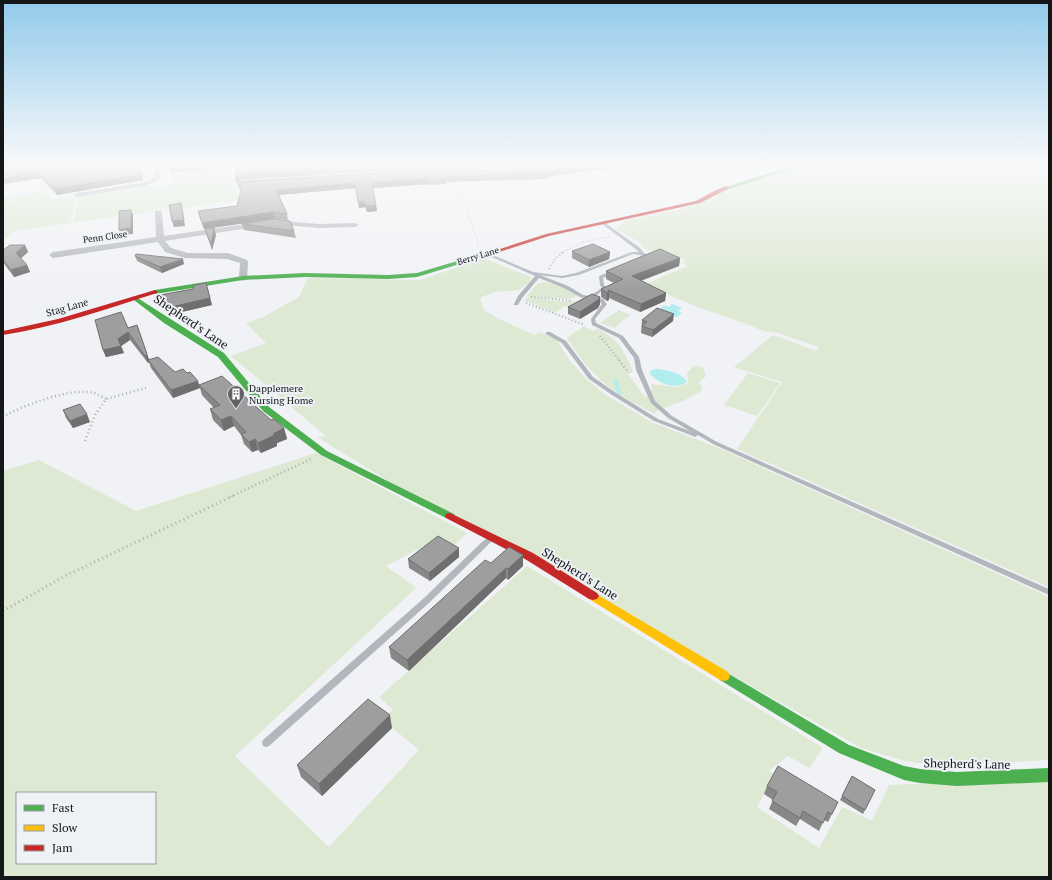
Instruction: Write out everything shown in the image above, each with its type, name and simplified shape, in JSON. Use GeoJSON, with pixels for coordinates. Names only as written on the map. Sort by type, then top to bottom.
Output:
{"type":"FeatureCollection","features":[{"type":"Feature","properties":{"kind":"street","name":"Berry Lane"},"geometry":{"type":"LineString","coordinates":[[136,299],[160,291],[243,278],[305,276],[388,277],[417,275],[548,236],[682,206]]}},
{"type":"Feature","properties":{"kind":"street"},"geometry":{"type":"LineString","coordinates":[[158,213],[160,240],[168,250],[188,256],[228,256],[244,262],[243,278]]}},
{"type":"Feature","properties":{"kind":"street","name":"Penn Close"},"geometry":{"type":"LineString","coordinates":[[53,254],[70,249],[160,240],[274,222],[344,228],[355,225]]}},
{"type":"Feature","properties":{"kind":"street","name":"Stag Lane"},"geometry":{"type":"LineString","coordinates":[[3,333],[30,328],[136,299]]}},
{"type":"Feature","properties":{"kind":"street","name":"Shepherd's Lane"},"geometry":{"type":"LineString","coordinates":[[136,299],[167,322],[221,354],[266,408],[324,453],[529,556],[844,749],[873,762],[906,773],[935,778],[985,779],[1049,775]]}},
{"type":"Feature","properties":{"kind":"lane"},"geometry":{"type":"LineString","coordinates":[[603,223],[639,248],[642,254]]}},
{"type":"Feature","properties":{"kind":"lane"},"geometry":{"type":"LineString","coordinates":[[484,254],[566,287],[582,296],[601,300],[605,304],[593,319],[594,324],[621,337],[637,358],[638,370],[653,402],[670,417],[715,443]]}},
{"type":"Feature","properties":{"kind":"lane"},"geometry":{"type":"LineString","coordinates":[[534,274],[562,277],[577,274],[633,254],[648,256],[646,259],[639,262]]}},
{"type":"Feature","properties":{"kind":"lane"},"geometry":{"type":"LineString","coordinates":[[590,298],[604,288],[601,277],[620,269]]}},
{"type":"Feature","properties":{"kind":"lane"},"geometry":{"type":"LineString","coordinates":[[517,302],[534,274]]}},
{"type":"Feature","properties":{"kind":"lane"},"geometry":{"type":"LineString","coordinates":[[548,333],[564,342],[591,378],[656,420],[715,443],[1049,592]]}},
{"type":"Feature","properties":{"kind":"lane"},"geometry":{"type":"LineString","coordinates":[[266,743],[427,600],[492,538]]}},
{"type":"Feature","properties":{"kind":"path"},"geometry":{"type":"LineString","coordinates":[[3,216],[15,206]]}},
{"type":"Feature","properties":{"kind":"path"},"geometry":{"type":"LineString","coordinates":[[465,206],[484,254]]}},
{"type":"Feature","properties":{"kind":"path"},"geometry":{"type":"LineString","coordinates":[[534,274],[549,268],[551,264],[567,249],[578,243],[619,234]]}},
{"type":"Feature","properties":{"kind":"path"},"geometry":{"type":"LineString","coordinates":[[517,302],[535,297],[571,301],[582,296]]}},
{"type":"Feature","properties":{"kind":"path"},"geometry":{"type":"LineString","coordinates":[[517,302],[563,316],[587,326]]}},
{"type":"Feature","properties":{"kind":"path"},"geometry":{"type":"LineString","coordinates":[[598,334],[632,377]]}},
{"type":"Feature","properties":{"kind":"path"},"geometry":{"type":"LineString","coordinates":[[85,441],[95,415],[106,399],[146,388]]}},
{"type":"Feature","properties":{"kind":"path"},"geometry":{"type":"LineString","coordinates":[[3,417],[11,412],[64,394],[83,392],[95,393],[106,399]]}},
{"type":"Feature","properties":{"kind":"path"},"geometry":{"type":"LineString","coordinates":[[3,611],[72,572],[324,453]]}},
{"type":"Feature","properties":{"kind":"green space"},"geometry":{"type":"Polygon","coordinates":[[[3,206],[74,206],[71,223],[15,231],[3,241],[3,206]]]}},
{"type":"Feature","properties":{"kind":"green space"},"geometry":{"type":"Polygon","coordinates":[[[77,206],[196,206],[74,222],[77,206]]]}},
{"type":"Feature","properties":{"kind":"green space"},"geometry":{"type":"Polygon","coordinates":[[[690,206],[1049,206],[1049,587],[737,449],[782,382],[734,367],[773,335],[816,351],[819,347],[778,333],[763,331],[703,309],[673,297],[648,283],[685,267],[687,265],[683,263],[686,261],[669,252],[664,254],[645,249],[640,243],[617,229],[624,221],[690,206]]]}},
{"type":"Feature","properties":{"kind":"green space"},"geometry":{"type":"Polygon","coordinates":[[[484,258],[531,277],[530,282],[519,290],[494,292],[480,298],[484,310],[499,319],[534,335],[541,332],[557,340],[568,358],[585,378],[603,393],[651,422],[719,448],[1049,597],[1049,760],[940,766],[905,761],[861,748],[390,482],[317,437],[326,436],[231,356],[266,343],[246,323],[263,317],[299,297],[308,278],[420,280],[484,258]]]}},
{"type":"Feature","properties":{"kind":"green space"},"geometry":{"type":"Polygon","coordinates":[[[547,282],[564,288],[578,296],[570,299],[526,297],[538,283],[547,282]]]}},
{"type":"Feature","properties":{"kind":"green space"},"geometry":{"type":"Polygon","coordinates":[[[527,298],[564,302],[578,301],[582,298],[594,300],[573,309],[565,306],[555,313],[524,300],[527,298]]]}},
{"type":"Feature","properties":{"kind":"green space"},"geometry":{"type":"Polygon","coordinates":[[[619,310],[630,315],[614,328],[600,323],[619,310]]]}},
{"type":"Feature","properties":{"kind":"green space"},"geometry":{"type":"Polygon","coordinates":[[[584,326],[593,331],[598,329],[611,337],[620,346],[633,372],[627,373],[645,397],[652,391],[651,384],[678,387],[688,383],[687,373],[694,366],[703,367],[706,376],[699,382],[703,390],[685,400],[659,410],[654,414],[614,391],[583,361],[567,338],[584,326]]]}},
{"type":"Feature","properties":{"kind":"green space"},"geometry":{"type":"Polygon","coordinates":[[[748,373],[780,383],[757,416],[724,405],[748,373]]]}},
{"type":"Feature","properties":{"kind":"green space"},"geometry":{"type":"Polygon","coordinates":[[[316,453],[467,533],[451,548],[430,543],[386,566],[416,588],[235,756],[329,847],[419,750],[382,719],[393,710],[379,697],[527,566],[823,748],[809,768],[788,756],[769,771],[775,774],[757,807],[819,848],[842,807],[872,821],[889,785],[1049,779],[1049,877],[3,877],[3,471],[39,460],[136,511],[316,453]]]}},
{"type":"Feature","properties":{"kind":"water"},"geometry":{"type":"Polygon","coordinates":[[[672,304],[682,308],[678,311],[682,313],[677,317],[662,312],[664,310],[660,309],[664,305],[669,307],[672,304]]]}},
{"type":"Feature","properties":{"kind":"water"},"geometry":{"type":"Polygon","coordinates":[[[655,369],[668,371],[682,376],[687,382],[678,386],[673,386],[658,381],[650,374],[650,371],[655,369]]]}},
{"type":"Feature","properties":{"kind":"building"},"geometry":{"type":"Polygon","coordinates":[[[169,206],[182,206],[184,220],[172,221],[169,206]]]}},
{"type":"Feature","properties":{"kind":"building"},"geometry":{"type":"Polygon","coordinates":[[[236,206],[283,206],[287,214],[273,212],[202,223],[198,211],[236,206]]]}},
{"type":"Feature","properties":{"kind":"building"},"geometry":{"type":"Polygon","coordinates":[[[131,210],[131,228],[119,230],[119,211],[131,210]]]}},
{"type":"Feature","properties":{"kind":"building"},"geometry":{"type":"Polygon","coordinates":[[[273,219],[290,221],[294,231],[242,224],[273,219]]]}},
{"type":"Feature","properties":{"kind":"building"},"geometry":{"type":"Polygon","coordinates":[[[214,228],[211,244],[205,230],[214,228]]]}},
{"type":"Feature","properties":{"kind":"building"},"geometry":{"type":"Polygon","coordinates":[[[593,244],[610,252],[589,260],[572,251],[593,244]]]}},
{"type":"Feature","properties":{"kind":"building"},"geometry":{"type":"Polygon","coordinates":[[[10,245],[25,245],[16,253],[27,265],[11,270],[3,260],[3,250],[10,245]]]}},
{"type":"Feature","properties":{"kind":"building"},"geometry":{"type":"Polygon","coordinates":[[[660,249],[680,258],[632,276],[666,293],[641,304],[608,290],[609,292],[607,293],[601,289],[623,279],[606,271],[660,249]]]}},
{"type":"Feature","properties":{"kind":"building"},"geometry":{"type":"Polygon","coordinates":[[[136,254],[183,259],[160,267],[135,256],[136,254]]]}},
{"type":"Feature","properties":{"kind":"building"},"geometry":{"type":"Polygon","coordinates":[[[206,283],[210,298],[171,307],[171,305],[166,306],[162,303],[160,295],[193,289],[194,285],[206,283]]]}},
{"type":"Feature","properties":{"kind":"building"},"geometry":{"type":"Polygon","coordinates":[[[592,294],[600,297],[580,312],[568,307],[592,294]]]}},
{"type":"Feature","properties":{"kind":"building"},"geometry":{"type":"Polygon","coordinates":[[[657,308],[674,314],[653,330],[642,326],[647,322],[642,320],[657,308]]]}},
{"type":"Feature","properties":{"kind":"building"},"geometry":{"type":"Polygon","coordinates":[[[121,312],[128,328],[137,325],[147,354],[145,356],[128,332],[118,339],[121,346],[103,350],[95,320],[121,312]]]}},
{"type":"Feature","properties":{"kind":"building"},"geometry":{"type":"Polygon","coordinates":[[[158,357],[175,372],[183,369],[187,373],[190,372],[198,381],[171,390],[148,360],[158,357]]]}},
{"type":"Feature","properties":{"kind":"building"},"geometry":{"type":"Polygon","coordinates":[[[222,376],[271,420],[274,419],[284,428],[273,434],[275,435],[258,443],[255,439],[249,442],[241,434],[246,432],[231,416],[221,420],[210,409],[220,405],[199,385],[222,376]]]}},
{"type":"Feature","properties":{"kind":"building"},"geometry":{"type":"Polygon","coordinates":[[[80,404],[87,414],[70,421],[63,410],[80,404]]]}},
{"type":"Feature","properties":{"kind":"building"},"geometry":{"type":"Polygon","coordinates":[[[438,536],[459,548],[429,573],[408,559],[438,536]]]}},
{"type":"Feature","properties":{"kind":"building"},"geometry":{"type":"Polygon","coordinates":[[[509,547],[523,555],[508,569],[506,568],[407,660],[389,647],[485,560],[491,563],[509,547]]]}},
{"type":"Feature","properties":{"kind":"building"},"geometry":{"type":"Polygon","coordinates":[[[368,699],[390,715],[319,784],[297,765],[368,699]]]}},
{"type":"Feature","properties":{"kind":"building"},"geometry":{"type":"Polygon","coordinates":[[[778,766],[838,802],[832,814],[828,812],[823,823],[803,811],[800,818],[772,801],[777,792],[767,786],[778,766]]]}},
{"type":"Feature","properties":{"kind":"building"},"geometry":{"type":"Polygon","coordinates":[[[852,776],[875,790],[865,810],[842,796],[852,776]]]}},
{"type":"Feature","properties":{"kind":"waterway"},"geometry":{"type":"LineString","coordinates":[[616,381],[619,393]]}},
{"type":"Feature","properties":{"kind":"traffic: fast"},"geometry":{"type":"LineString","coordinates":[[155,292],[243,278],[305,275],[388,277],[417,275],[484,255]]}},
{"type":"Feature","properties":{"kind":"traffic: fast"},"geometry":{"type":"LineString","coordinates":[[136,299],[167,321],[221,355],[266,409],[324,453],[450,516]]}},
{"type":"Feature","properties":{"kind":"traffic: fast"},"geometry":{"type":"LineString","coordinates":[[724,676],[844,749],[904,773],[957,779],[1049,775]]}},
{"type":"Feature","properties":{"kind":"traffic: slow"},"geometry":{"type":"LineString","coordinates":[[593,596],[724,676]]}},
{"type":"Feature","properties":{"kind":"traffic: jam"},"geometry":{"type":"LineString","coordinates":[[484,255],[548,235],[680,206]]}},
{"type":"Feature","properties":{"kind":"traffic: jam"},"geometry":{"type":"LineString","coordinates":[[3,333],[61,321],[155,292]]}},
{"type":"Feature","properties":{"kind":"traffic: jam"},"geometry":{"type":"LineString","coordinates":[[450,516],[529,556],[593,596]]}},
{"type":"Feature","properties":{"kind":"place","name":"Dapplemere Nursing Home"},"geometry":{"type":"Point","coordinates":[236,409]}}]}
